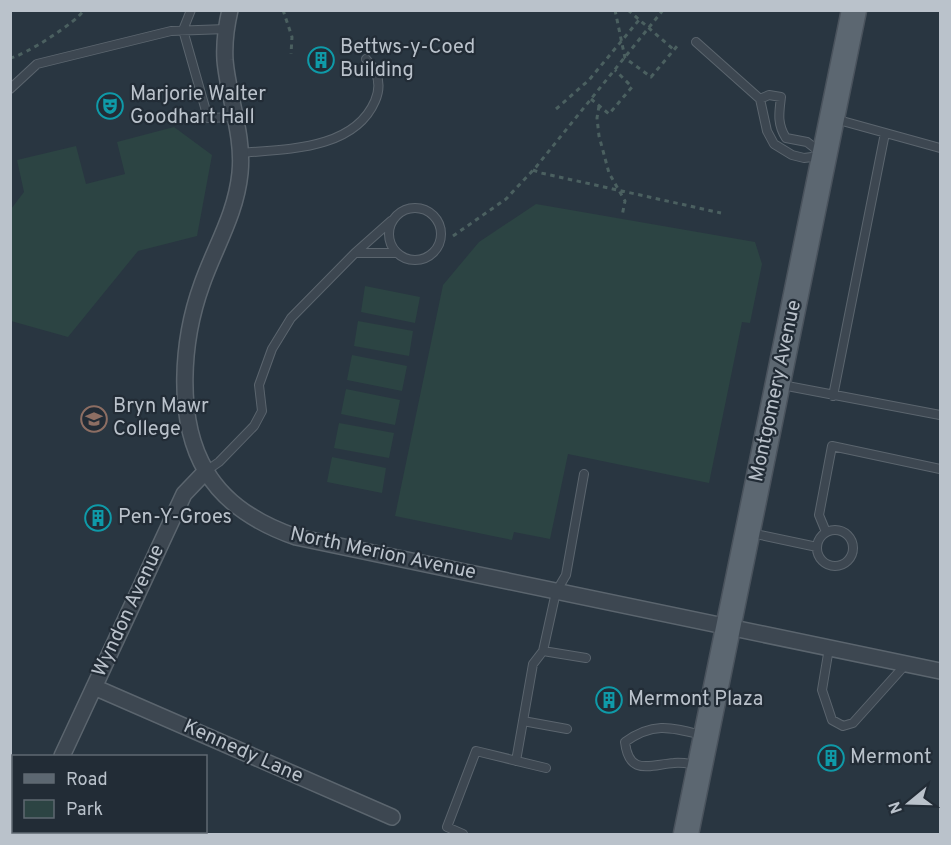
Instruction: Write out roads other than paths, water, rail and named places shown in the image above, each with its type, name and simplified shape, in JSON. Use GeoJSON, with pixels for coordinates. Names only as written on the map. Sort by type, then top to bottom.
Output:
{"type":"FeatureCollection","features":[{"type":"Feature","properties":{"kind":"main road"},"geometry":{"type":"LineString","coordinates":[[832,118],[854,10]]}},
{"type":"Feature","properties":{"kind":"main road","name":"Montgomery Avenue"},"geometry":{"type":"LineString","coordinates":[[686,834],[832,118]]}},
{"type":"Feature","properties":{"kind":"street","name":"North Merion Avenue"},"geometry":{"type":"LineString","coordinates":[[230,10],[226,29],[225,60],[241,153],[241,171],[233,209],[202,284],[191,327],[186,361],[185,393],[192,438],[206,471],[222,491],[259,522],[296,537],[940,671]]}},
{"type":"Feature","properties":{"kind":"street","name":"Wyndon Avenue"},"geometry":{"type":"LineString","coordinates":[[62,755],[184,494],[206,471]]}},
{"type":"Feature","properties":{"kind":"street","name":"Kennedy Lane"},"geometry":{"type":"LineString","coordinates":[[94,687],[392,817]]}},
{"type":"Feature","properties":{"kind":"lane"},"geometry":{"type":"LineString","coordinates":[[191,10],[183,30],[208,118],[235,117]]}},
{"type":"Feature","properties":{"kind":"lane"},"geometry":{"type":"LineString","coordinates":[[10,89],[37,64],[171,31],[226,29]]}},
{"type":"Feature","properties":{"kind":"lane"},"geometry":{"type":"LineString","coordinates":[[696,42],[760,99],[767,131],[774,144],[792,155],[804,158],[824,155]]}},
{"type":"Feature","properties":{"kind":"lane"},"geometry":{"type":"LineString","coordinates":[[241,153],[318,143],[346,134],[371,110],[377,96],[379,80],[374,68],[366,59]]}},
{"type":"Feature","properties":{"kind":"lane"},"geometry":{"type":"LineString","coordinates":[[760,99],[769,95],[782,97],[778,121],[786,138],[807,142],[824,155]]}},
{"type":"Feature","properties":{"kind":"lane"},"geometry":{"type":"LineString","coordinates":[[832,118],[940,148]]}},
{"type":"Feature","properties":{"kind":"lane"},"geometry":{"type":"LineString","coordinates":[[833,396],[885,133]]}},
{"type":"Feature","properties":{"kind":"lane"},"geometry":{"type":"LineString","coordinates":[[206,471],[219,462],[254,426],[262,411],[259,385],[272,349],[291,318],[355,253],[401,212],[418,208],[434,216],[441,232],[436,249],[422,259],[413,260],[397,253],[355,253]]}},
{"type":"Feature","properties":{"kind":"lane"},"geometry":{"type":"LineString","coordinates":[[394,218],[390,224],[389,240],[397,253]]}},
{"type":"Feature","properties":{"kind":"lane"},"geometry":{"type":"LineString","coordinates":[[778,384],[940,415]]}},
{"type":"Feature","properties":{"kind":"lane"},"geometry":{"type":"LineString","coordinates":[[826,531],[819,515],[832,446],[940,469]]}},
{"type":"Feature","properties":{"kind":"lane"},"geometry":{"type":"LineString","coordinates":[[516,761],[533,664],[543,651],[556,592],[566,575],[584,474]]}},
{"type":"Feature","properties":{"kind":"lane"},"geometry":{"type":"LineString","coordinates":[[838,530],[844,532],[852,542],[852,554],[844,564],[831,566],[821,559],[817,547],[821,536],[826,531],[838,530]]}},
{"type":"Feature","properties":{"kind":"lane"},"geometry":{"type":"LineString","coordinates":[[747,532],[817,547]]}},
{"type":"Feature","properties":{"kind":"lane"},"geometry":{"type":"LineString","coordinates":[[830,648],[822,690],[832,720],[843,726],[853,723],[906,664]]}},
{"type":"Feature","properties":{"kind":"lane"},"geometry":{"type":"LineString","coordinates":[[543,651],[586,658]]}},
{"type":"Feature","properties":{"kind":"lane"},"geometry":{"type":"LineString","coordinates":[[523,721],[567,729]]}},
{"type":"Feature","properties":{"kind":"lane"},"geometry":{"type":"LineString","coordinates":[[701,766],[683,762],[644,768],[636,765],[627,754],[625,742],[638,733],[657,727],[706,736]]}},
{"type":"Feature","properties":{"kind":"lane"},"geometry":{"type":"LineString","coordinates":[[463,834],[447,827],[476,751],[546,768]]}},
{"type":"Feature","properties":{"kind":"place","name":"Bettws-y-Coed Building"},"geometry":{"type":"Point","coordinates":[321,60]}},
{"type":"Feature","properties":{"kind":"place","name":"Marjorie Walter Goodhart Hall"},"geometry":{"type":"Point","coordinates":[110,106]}},
{"type":"Feature","properties":{"kind":"place","name":"Bryn Mawr College"},"geometry":{"type":"Point","coordinates":[94,419]}},
{"type":"Feature","properties":{"kind":"place","name":"Pen-Y-Groes"},"geometry":{"type":"Point","coordinates":[98,518]}},
{"type":"Feature","properties":{"kind":"place","name":"Mermont Plaza"},"geometry":{"type":"Point","coordinates":[609,700]}},
{"type":"Feature","properties":{"kind":"place","name":"Mermont"},"geometry":{"type":"Point","coordinates":[831,758]}}]}
